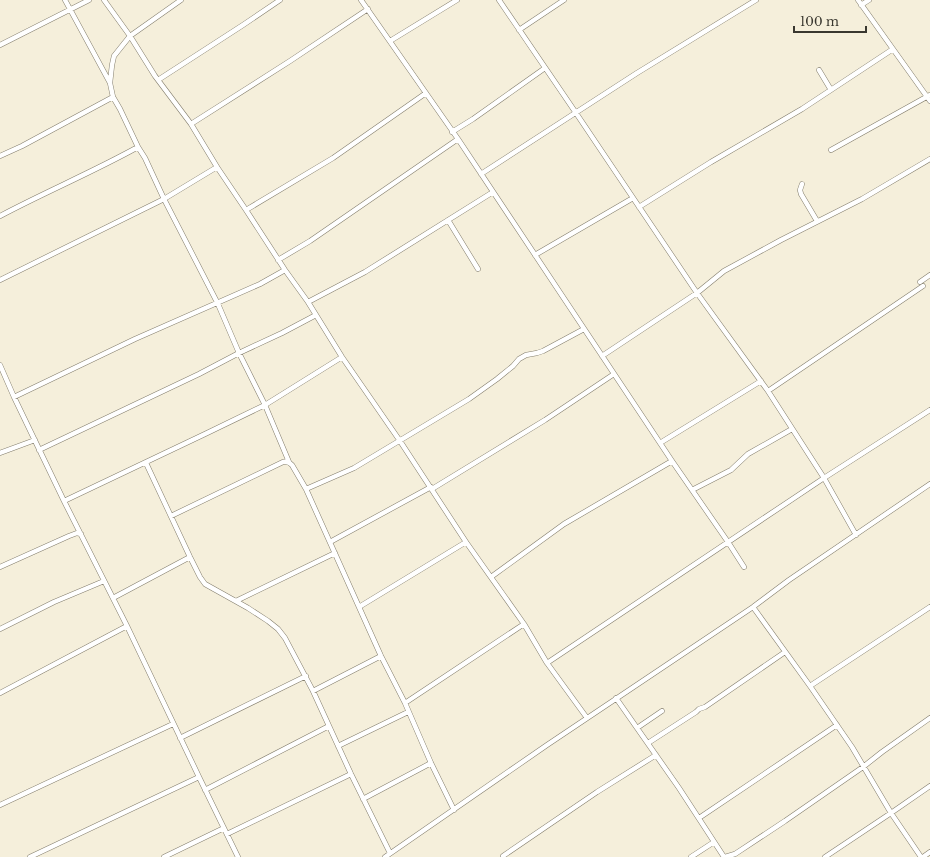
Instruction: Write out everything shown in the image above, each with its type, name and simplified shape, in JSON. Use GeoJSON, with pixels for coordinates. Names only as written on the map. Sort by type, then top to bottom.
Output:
{"type":"FeatureCollection","features":[{"type":"Feature","properties":{"kind":"street"},"geometry":{"type":"LineString","coordinates":[[65,0],[110,83],[113,97],[218,304],[239,353],[265,405],[289,462],[306,489],[381,656],[405,703],[431,763],[454,810]]}},
{"type":"Feature","properties":{"kind":"street"},"geometry":{"type":"LineString","coordinates":[[0,45],[89,0]]}},
{"type":"Feature","properties":{"kind":"street"},"geometry":{"type":"LineString","coordinates":[[104,0],[130,36],[158,80],[191,124],[217,167],[278,260],[316,314],[342,358],[400,440],[466,542],[524,624],[547,663],[587,718]]}},
{"type":"Feature","properties":{"kind":"street"},"geometry":{"type":"LineString","coordinates":[[110,83],[114,56],[130,36],[181,0]]}},
{"type":"Feature","properties":{"kind":"street"},"geometry":{"type":"LineString","coordinates":[[158,80],[280,0]]}},
{"type":"Feature","properties":{"kind":"street"},"geometry":{"type":"LineString","coordinates":[[362,0],[458,139],[744,567]]}},
{"type":"Feature","properties":{"kind":"street"},"geometry":{"type":"LineString","coordinates":[[390,41],[457,0]]}},
{"type":"Feature","properties":{"kind":"street"},"geometry":{"type":"LineString","coordinates":[[499,0],[698,293],[761,381],[824,478],[856,535]]}},
{"type":"Feature","properties":{"kind":"street"},"geometry":{"type":"LineString","coordinates":[[519,30],[564,0]]}},
{"type":"Feature","properties":{"kind":"street"},"geometry":{"type":"LineString","coordinates":[[481,174],[637,72],[756,0]]}},
{"type":"Feature","properties":{"kind":"street"},"geometry":{"type":"LineString","coordinates":[[831,150],[929,98],[858,0]]}},
{"type":"Feature","properties":{"kind":"street"},"geometry":{"type":"LineString","coordinates":[[861,5],[869,0]]}},
{"type":"Feature","properties":{"kind":"street"},"geometry":{"type":"LineString","coordinates":[[191,124],[368,9]]}},
{"type":"Feature","properties":{"kind":"street"},"geometry":{"type":"LineString","coordinates":[[639,207],[711,162],[802,109],[893,49]]}},
{"type":"Feature","properties":{"kind":"street"},"geometry":{"type":"LineString","coordinates":[[452,132],[545,68]]}},
{"type":"Feature","properties":{"kind":"street"},"geometry":{"type":"LineString","coordinates":[[819,70],[830,90]]}},
{"type":"Feature","properties":{"kind":"street"},"geometry":{"type":"LineString","coordinates":[[246,210],[333,158],[426,93]]}},
{"type":"Feature","properties":{"kind":"street"},"geometry":{"type":"LineString","coordinates":[[0,156],[22,146],[113,97]]}},
{"type":"Feature","properties":{"kind":"street"},"geometry":{"type":"LineString","coordinates":[[278,260],[310,241],[458,139]]}},
{"type":"Feature","properties":{"kind":"street"},"geometry":{"type":"LineString","coordinates":[[0,216],[138,147]]}},
{"type":"Feature","properties":{"kind":"street"},"geometry":{"type":"LineString","coordinates":[[602,356],[698,293],[724,271],[817,221],[862,199],[930,159]]}},
{"type":"Feature","properties":{"kind":"street"},"geometry":{"type":"LineString","coordinates":[[0,280],[164,199],[217,167]]}},
{"type":"Feature","properties":{"kind":"street"},"geometry":{"type":"LineString","coordinates":[[802,184],[800,190],[801,194],[817,221]]}},
{"type":"Feature","properties":{"kind":"street"},"geometry":{"type":"LineString","coordinates":[[308,302],[364,272],[493,192]]}},
{"type":"Feature","properties":{"kind":"street"},"geometry":{"type":"LineString","coordinates":[[535,255],[633,198]]}},
{"type":"Feature","properties":{"kind":"street"},"geometry":{"type":"LineString","coordinates":[[448,220],[478,269]]}},
{"type":"Feature","properties":{"kind":"street"},"geometry":{"type":"LineString","coordinates":[[14,397],[142,336],[218,304],[285,270]]}},
{"type":"Feature","properties":{"kind":"street"},"geometry":{"type":"LineString","coordinates":[[768,392],[922,284],[930,275]]}},
{"type":"Feature","properties":{"kind":"street"},"geometry":{"type":"LineString","coordinates":[[39,450],[199,374],[282,333],[316,314]]}},
{"type":"Feature","properties":{"kind":"street"},"geometry":{"type":"LineString","coordinates":[[306,489],[354,468],[469,399],[497,379],[519,359],[526,355],[543,351],[584,329]]}},
{"type":"Feature","properties":{"kind":"street"},"geometry":{"type":"LineString","coordinates":[[64,501],[265,405],[342,358]]}},
{"type":"Feature","properties":{"kind":"street"},"geometry":{"type":"LineString","coordinates":[[0,365],[34,440],[127,626],[238,857]]}},
{"type":"Feature","properties":{"kind":"street"},"geometry":{"type":"LineString","coordinates":[[330,542],[431,488],[495,451],[614,374]]}},
{"type":"Feature","properties":{"kind":"street"},"geometry":{"type":"LineString","coordinates":[[660,443],[761,381]]}},
{"type":"Feature","properties":{"kind":"street"},"geometry":{"type":"LineString","coordinates":[[547,663],[824,478],[930,410]]}},
{"type":"Feature","properties":{"kind":"street"},"geometry":{"type":"LineString","coordinates":[[692,490],[731,470],[748,454],[792,429]]}},
{"type":"Feature","properties":{"kind":"street"},"geometry":{"type":"LineString","coordinates":[[0,453],[34,440]]}},
{"type":"Feature","properties":{"kind":"street"},"geometry":{"type":"LineString","coordinates":[[491,577],[564,524],[672,461]]}},
{"type":"Feature","properties":{"kind":"street"},"geometry":{"type":"LineString","coordinates":[[171,516],[283,462],[289,462]]}},
{"type":"Feature","properties":{"kind":"street"},"geometry":{"type":"LineString","coordinates":[[146,463],[190,557],[205,584],[268,621],[278,629],[285,638],[306,676],[351,774],[390,853]]}},
{"type":"Feature","properties":{"kind":"street"},"geometry":{"type":"LineString","coordinates":[[385,857],[616,698],[753,607],[789,580],[930,484]]}},
{"type":"Feature","properties":{"kind":"street"},"geometry":{"type":"LineString","coordinates":[[0,567],[69,536],[77,533],[81,534]]}},
{"type":"Feature","properties":{"kind":"street"},"geometry":{"type":"LineString","coordinates":[[359,607],[466,542]]}},
{"type":"Feature","properties":{"kind":"street"},"geometry":{"type":"LineString","coordinates":[[236,601],[335,553]]}},
{"type":"Feature","properties":{"kind":"street"},"geometry":{"type":"LineString","coordinates":[[113,598],[190,557]]}},
{"type":"Feature","properties":{"kind":"street"},"geometry":{"type":"LineString","coordinates":[[0,629],[54,602],[104,581]]}},
{"type":"Feature","properties":{"kind":"street"},"geometry":{"type":"LineString","coordinates":[[753,607],[852,747],[891,813],[922,857],[930,852]]}},
{"type":"Feature","properties":{"kind":"street"},"geometry":{"type":"LineString","coordinates":[[810,686],[930,607]]}},
{"type":"Feature","properties":{"kind":"street"},"geometry":{"type":"LineString","coordinates":[[405,703],[524,624]]}},
{"type":"Feature","properties":{"kind":"street"},"geometry":{"type":"LineString","coordinates":[[0,693],[127,626]]}},
{"type":"Feature","properties":{"kind":"street"},"geometry":{"type":"LineString","coordinates":[[648,743],[699,709],[705,707],[785,652]]}},
{"type":"Feature","properties":{"kind":"street"},"geometry":{"type":"LineString","coordinates":[[313,691],[381,656]]}},
{"type":"Feature","properties":{"kind":"street"},"geometry":{"type":"LineString","coordinates":[[180,738],[306,676]]}},
{"type":"Feature","properties":{"kind":"street"},"geometry":{"type":"LineString","coordinates":[[616,698],[699,818],[724,857],[735,854],[785,821],[930,718]]}},
{"type":"Feature","properties":{"kind":"street"},"geometry":{"type":"LineString","coordinates":[[637,728],[662,711]]}},
{"type":"Feature","properties":{"kind":"street"},"geometry":{"type":"LineString","coordinates":[[338,746],[408,712]]}},
{"type":"Feature","properties":{"kind":"street"},"geometry":{"type":"LineString","coordinates":[[0,805],[173,724]]}},
{"type":"Feature","properties":{"kind":"street"},"geometry":{"type":"LineString","coordinates":[[699,818],[837,725]]}},
{"type":"Feature","properties":{"kind":"street"},"geometry":{"type":"LineString","coordinates":[[205,790],[329,726]]}},
{"type":"Feature","properties":{"kind":"street"},"geometry":{"type":"LineString","coordinates":[[503,856],[603,788],[656,755]]}},
{"type":"Feature","properties":{"kind":"street"},"geometry":{"type":"LineString","coordinates":[[363,799],[431,763]]}},
{"type":"Feature","properties":{"kind":"street"},"geometry":{"type":"LineString","coordinates":[[227,834],[351,774]]}},
{"type":"Feature","properties":{"kind":"street"},"geometry":{"type":"LineString","coordinates":[[30,857],[199,777]]}},
{"type":"Feature","properties":{"kind":"street"},"geometry":{"type":"LineString","coordinates":[[825,857],[930,786]]}},
{"type":"Feature","properties":{"kind":"street"},"geometry":{"type":"LineString","coordinates":[[164,857],[224,828]]}},
{"type":"Feature","properties":{"kind":"street"},"geometry":{"type":"LineString","coordinates":[[691,857],[714,842]]}}]}
